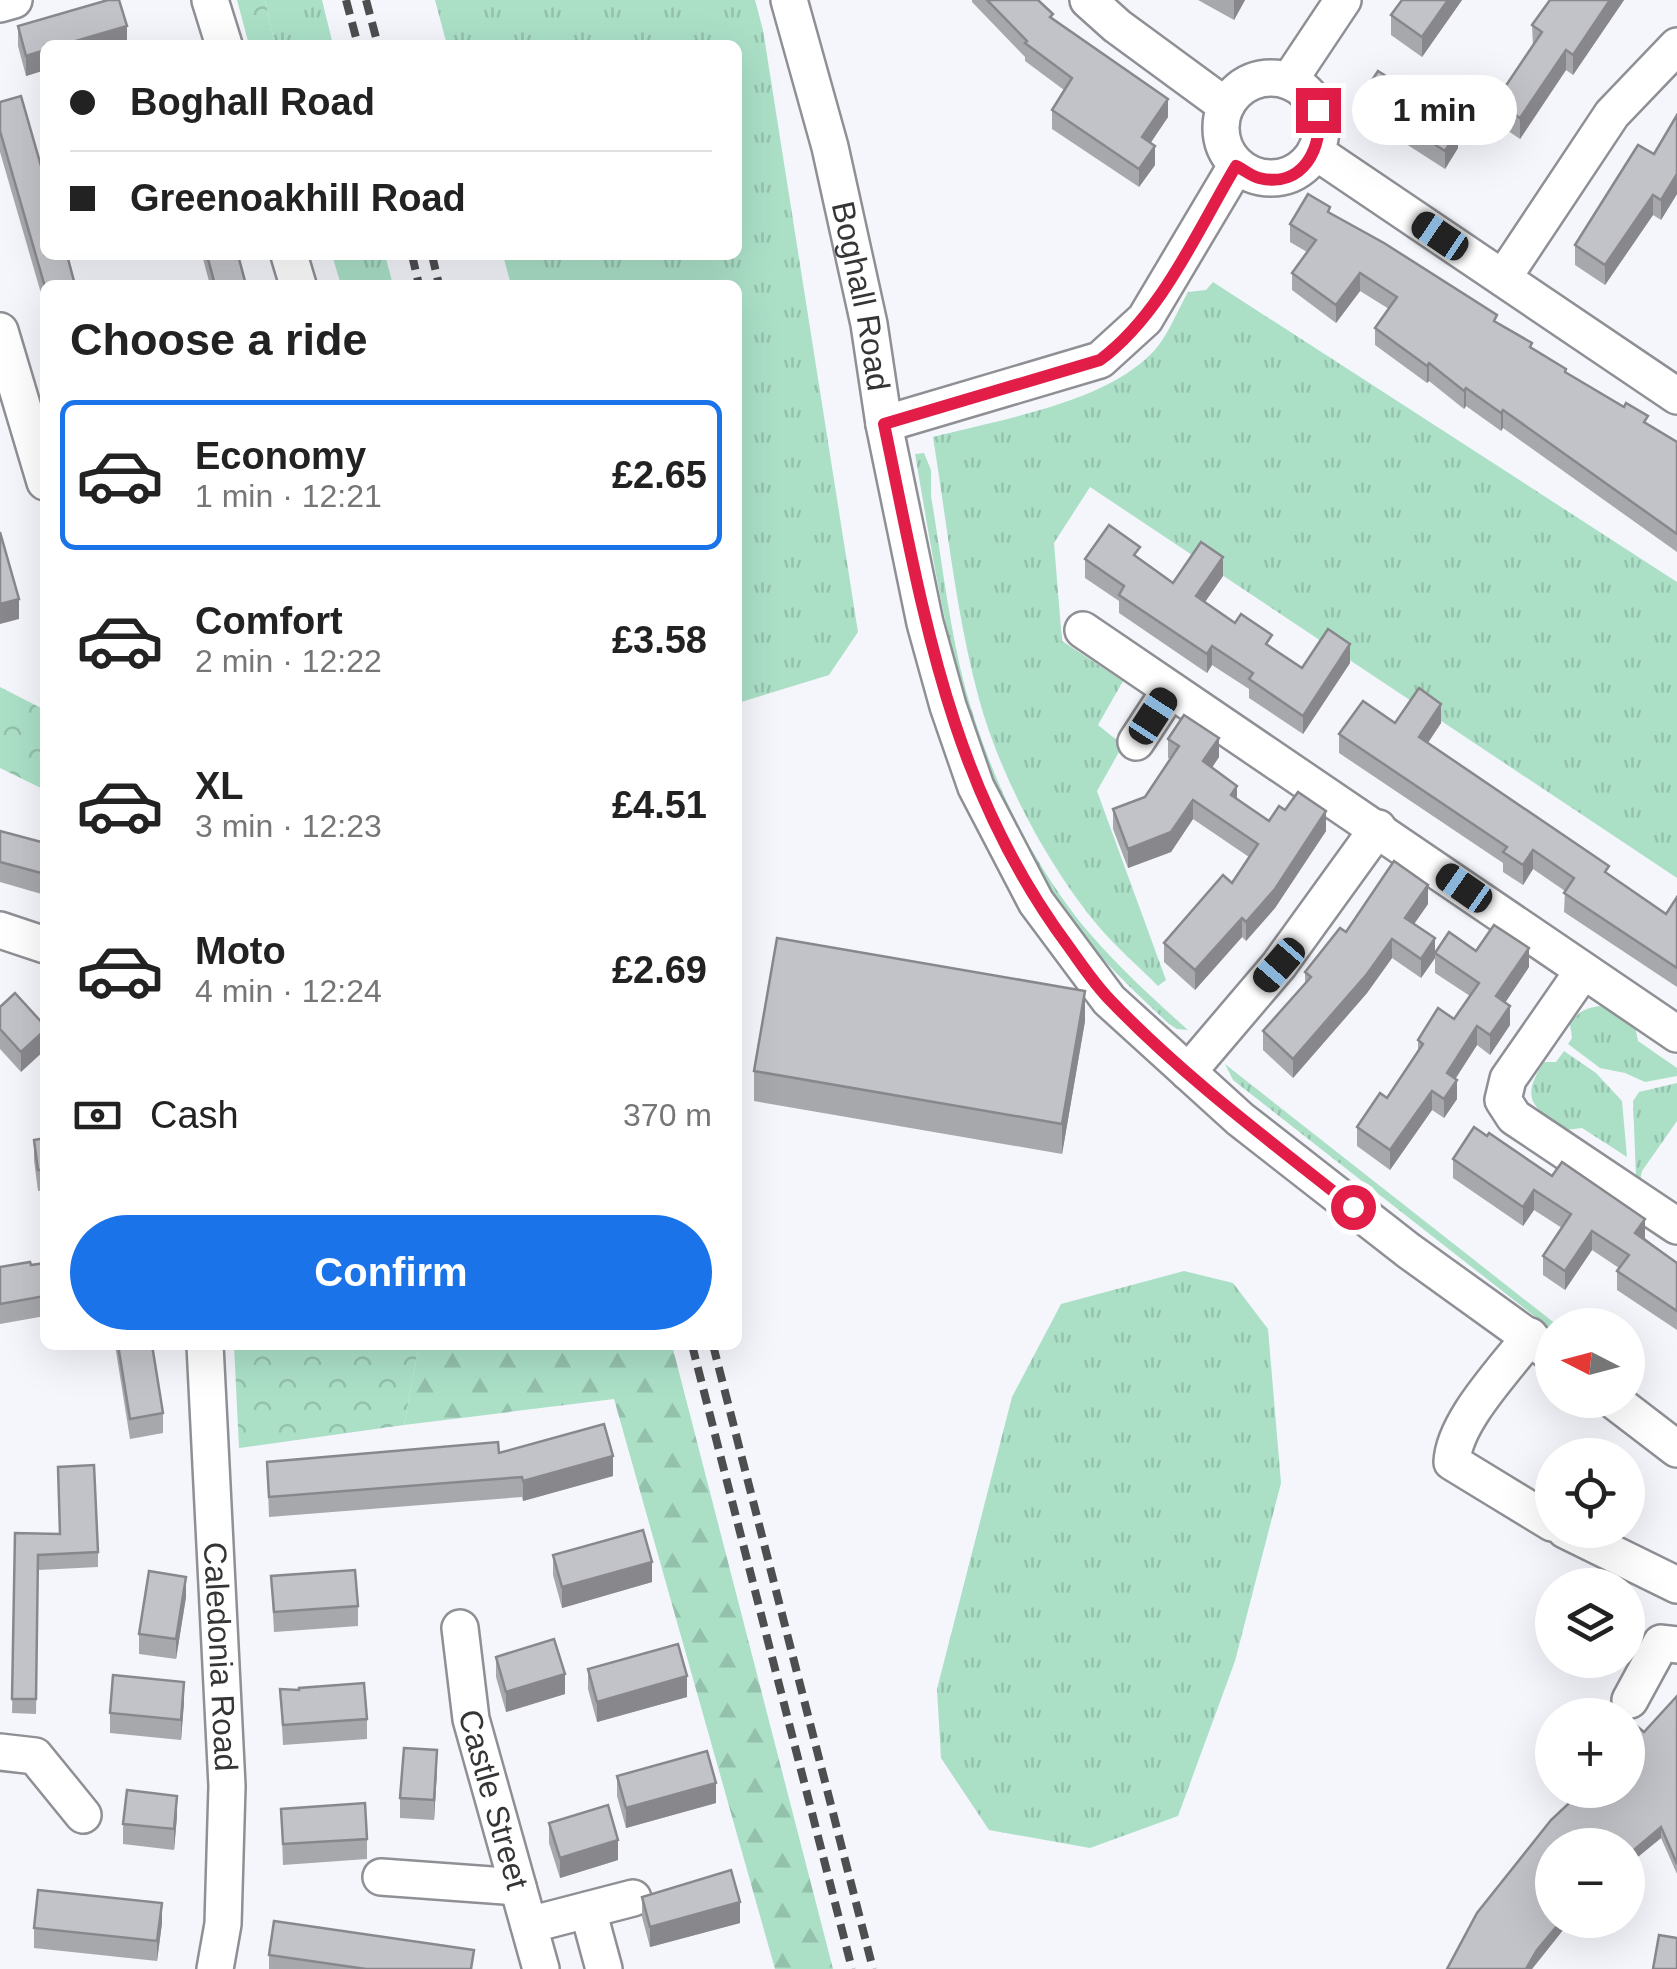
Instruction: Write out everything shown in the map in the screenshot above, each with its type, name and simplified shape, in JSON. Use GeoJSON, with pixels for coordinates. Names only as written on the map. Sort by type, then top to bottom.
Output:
{"type":"FeatureCollection","features":[{"type":"Feature","properties":{"kind":"street"},"geometry":{"type":"LineString","coordinates":[[0,4],[14,0]]}},
{"type":"Feature","properties":{"kind":"street"},"geometry":{"type":"LineString","coordinates":[[210,0],[222,40]]}},
{"type":"Feature","properties":{"kind":"street","name":"Boghall Road"},"geometry":{"type":"LineString","coordinates":[[790,0],[834,164],[869,324],[884,424],[925,623],[976,787],[1004,845],[1045,915],[1109,1000],[1240,1119],[1409,1252],[1535,1341]]}},
{"type":"Feature","properties":{"kind":"street"},"geometry":{"type":"LineString","coordinates":[[1088,0],[1226,106]]}},
{"type":"Feature","properties":{"kind":"street"},"geometry":{"type":"LineString","coordinates":[[1289,81],[1343,0]]}},
{"type":"Feature","properties":{"kind":"street"},"geometry":{"type":"LineString","coordinates":[[1502,278],[1612,114],[1677,46]]}},
{"type":"Feature","properties":{"kind":"street"},"geometry":{"type":"LineString","coordinates":[[1254,80],[1289,81],[1306,92],[1318,110],[1322,132],[1316,152],[1297,172],[1279,179],[1258,178],[1236,166],[1226,152],[1220,130],[1226,106],[1236,92],[1254,80]]}},
{"type":"Feature","properties":{"kind":"street"},"geometry":{"type":"LineString","coordinates":[[1316,152],[1677,396]]}},
{"type":"Feature","properties":{"kind":"street"},"geometry":{"type":"LineString","coordinates":[[884,424],[1100,360],[1122,344],[1145,319],[1236,166]]}},
{"type":"Feature","properties":{"kind":"street"},"geometry":{"type":"LineString","coordinates":[[3,351],[40,466]]}},
{"type":"Feature","properties":{"kind":"street"},"geometry":{"type":"LineString","coordinates":[[1083,630],[1677,1034]]}},
{"type":"Feature","properties":{"kind":"street"},"geometry":{"type":"LineString","coordinates":[[1136,742],[1170,690]]}},
{"type":"Feature","properties":{"kind":"street"},"geometry":{"type":"LineString","coordinates":[[1188,1072],[1279,965],[1378,828]]}},
{"type":"Feature","properties":{"kind":"street"},"geometry":{"type":"LineString","coordinates":[[0,930],[40,943]]}},
{"type":"Feature","properties":{"kind":"street"},"geometry":{"type":"LineString","coordinates":[[1582,971],[1508,1079],[1503,1100],[1514,1117],[1677,1226]]}},
{"type":"Feature","properties":{"kind":"street","name":"Caledonia Road"},"geometry":{"type":"LineString","coordinates":[[206,1350],[228,1786],[223,1924],[215,1969]]}},
{"type":"Feature","properties":{"kind":"street"},"geometry":{"type":"LineString","coordinates":[[1535,1351],[1466,1422],[1453,1444],[1452,1462],[1535,1513]]}},
{"type":"Feature","properties":{"kind":"street"},"geometry":{"type":"LineString","coordinates":[[1637,1418],[1677,1449]]}},
{"type":"Feature","properties":{"kind":"street"},"geometry":{"type":"LineString","coordinates":[[1602,1548],[1677,1584]]}},
{"type":"Feature","properties":{"kind":"street","name":"Castle Street"},"geometry":{"type":"LineString","coordinates":[[460,1628],[471,1720],[541,1969]]}},
{"type":"Feature","properties":{"kind":"street"},"geometry":{"type":"LineString","coordinates":[[1631,1698],[1661,1643],[1677,1645]]}},
{"type":"Feature","properties":{"kind":"street"},"geometry":{"type":"LineString","coordinates":[[0,1752],[35,1756],[83,1816]]}},
{"type":"Feature","properties":{"kind":"street"},"geometry":{"type":"LineString","coordinates":[[381,1877],[518,1887]]}},
{"type":"Feature","properties":{"kind":"street"},"geometry":{"type":"LineString","coordinates":[[529,1925],[633,1898]]}},
{"type":"Feature","properties":{"kind":"street"},"geometry":{"type":"LineString","coordinates":[[588,1910],[604,1969]]}},
{"type":"Feature","properties":{"kind":"green space"},"geometry":{"type":"Polygon","coordinates":[[[237,0],[265,0],[274,40],[248,40],[237,0]]]}},
{"type":"Feature","properties":{"kind":"green space"},"geometry":{"type":"Polygon","coordinates":[[[265,0],[322,0],[332,40],[274,40],[265,0]]]}},
{"type":"Feature","properties":{"kind":"green space"},"geometry":{"type":"Polygon","coordinates":[[[435,0],[755,0],[763,30],[858,632],[829,675],[742,702],[742,280],[510,280],[504,260],[742,260],[742,40],[446,40],[435,0]]]}},
{"type":"Feature","properties":{"kind":"green space"},"geometry":{"type":"Polygon","coordinates":[[[334,260],[386,260],[392,280],[340,280],[334,260]]]}},
{"type":"Feature","properties":{"kind":"green space"},"geometry":{"type":"Polygon","coordinates":[[[1213,282],[1677,582],[1677,878],[1090,487],[1054,543],[1062,641],[1123,681],[1098,725],[1123,745],[1097,791],[1166,980],[1158,986],[1080,903],[1028,819],[988,728],[964,634],[933,437],[1019,416],[1107,385],[1153,352],[1188,292],[1206,290],[1213,282]]]}},
{"type":"Feature","properties":{"kind":"green space"},"geometry":{"type":"Polygon","coordinates":[[[924,453],[931,470],[931,496],[960,667],[986,752],[1012,812],[1043,869],[1080,922],[1188,1030],[1169,1024],[1074,925],[1037,872],[1008,816],[984,759],[950,640],[915,454],[924,453]]]}},
{"type":"Feature","properties":{"kind":"green space"},"geometry":{"type":"Polygon","coordinates":[[[0,687],[40,707],[40,788],[0,768],[0,687]]]}},
{"type":"Feature","properties":{"kind":"green space"},"geometry":{"type":"Polygon","coordinates":[[[1600,1006],[1635,1026],[1638,1041],[1677,1068],[1677,1076],[1645,1082],[1600,1068],[1568,1044],[1573,1020],[1582,1011],[1600,1006]]]}},
{"type":"Feature","properties":{"kind":"green space"},"geometry":{"type":"Polygon","coordinates":[[[1564,1051],[1596,1073],[1622,1101],[1627,1157],[1582,1128],[1566,1130],[1533,1102],[1536,1075],[1544,1062],[1556,1062],[1564,1051]]]}},
{"type":"Feature","properties":{"kind":"green space"},"geometry":{"type":"Polygon","coordinates":[[[1225,1064],[1535,1308],[1535,1317],[1233,1080],[1225,1064]]]}},
{"type":"Feature","properties":{"kind":"green space"},"geometry":{"type":"Polygon","coordinates":[[[1677,1083],[1677,1121],[1642,1171],[1640,1180],[1636,1177],[1633,1101],[1639,1092],[1677,1083]]]}},
{"type":"Feature","properties":{"kind":"green space"},"geometry":{"type":"Polygon","coordinates":[[[1184,1271],[1233,1283],[1268,1329],[1281,1483],[1235,1661],[1178,1816],[1090,1848],[989,1830],[941,1758],[937,1689],[1012,1397],[1061,1304],[1184,1271]]]}},
{"type":"Feature","properties":{"kind":"green space"},"geometry":{"type":"Polygon","coordinates":[[[234,1350],[418,1350],[404,1425],[239,1448],[234,1350]]]}},
{"type":"Feature","properties":{"kind":"green space"},"geometry":{"type":"Polygon","coordinates":[[[418,1350],[673,1350],[833,1969],[775,1969],[614,1399],[404,1425],[418,1350]]]}},
{"type":"Feature","properties":{"kind":"building"},"geometry":{"type":"Polygon","coordinates":[[[119,0],[127,26],[79,40],[40,40],[40,52],[26,56],[18,26],[119,0]]]}},
{"type":"Feature","properties":{"kind":"building"},"geometry":{"type":"Polygon","coordinates":[[[987,0],[1038,0],[1053,14],[1050,17],[1168,99],[1142,137],[1155,146],[1139,169],[1052,110],[1072,78],[1025,43],[987,0]]]}},
{"type":"Feature","properties":{"kind":"building"},"geometry":{"type":"Polygon","coordinates":[[[1402,0],[1448,0],[1422,37],[1391,15],[1402,0]]]}},
{"type":"Feature","properties":{"kind":"building"},"geometry":{"type":"Polygon","coordinates":[[[1550,0],[1610,0],[1573,55],[1566,50],[1520,118],[1495,102],[1542,32],[1532,25],[1550,0]]]}},
{"type":"Feature","properties":{"kind":"building"},"geometry":{"type":"Polygon","coordinates":[[[1378,71],[1435,107],[1431,113],[1458,130],[1445,151],[1361,97],[1378,71]]]}},
{"type":"Feature","properties":{"kind":"building"},"geometry":{"type":"Polygon","coordinates":[[[21,96],[40,162],[40,260],[68,260],[74,280],[43,280],[0,131],[0,102],[21,96]]]}},
{"type":"Feature","properties":{"kind":"building"},"geometry":{"type":"Polygon","coordinates":[[[1677,115],[1677,174],[1661,200],[1653,195],[1605,265],[1575,245],[1638,145],[1654,154],[1677,115]]]}},
{"type":"Feature","properties":{"kind":"building"},"geometry":{"type":"Polygon","coordinates":[[[1308,194],[1330,207],[1328,212],[1497,315],[1494,321],[1532,343],[1530,347],[1566,369],[1565,372],[1624,407],[1626,403],[1648,416],[1644,422],[1677,442],[1677,534],[1503,410],[1501,413],[1466,388],[1464,391],[1375,328],[1397,297],[1360,273],[1336,305],[1292,273],[1316,240],[1290,224],[1308,194]]]}},
{"type":"Feature","properties":{"kind":"building"},"geometry":{"type":"Polygon","coordinates":[[[208,260],[239,260],[245,280],[214,280],[208,260]]]}},
{"type":"Feature","properties":{"kind":"building"},"geometry":{"type":"Polygon","coordinates":[[[1109,525],[1140,547],[1134,555],[1173,583],[1201,542],[1223,557],[1196,596],[1235,623],[1241,614],[1272,635],[1266,644],[1302,668],[1328,629],[1350,644],[1303,716],[1249,679],[1253,673],[1212,646],[1207,654],[1119,595],[1124,586],[1085,559],[1109,525]]]}},
{"type":"Feature","properties":{"kind":"building"},"geometry":{"type":"Polygon","coordinates":[[[0,532],[19,599],[0,604],[0,532]]]}},
{"type":"Feature","properties":{"kind":"building"},"geometry":{"type":"Polygon","coordinates":[[[1419,688],[1441,704],[1419,737],[1609,866],[1605,872],[1666,914],[1677,897],[1677,968],[1564,893],[1574,878],[1533,850],[1523,865],[1503,852],[1507,847],[1339,734],[1363,701],[1395,723],[1419,688]]]}},
{"type":"Feature","properties":{"kind":"building"},"geometry":{"type":"Polygon","coordinates":[[[1184,715],[1219,738],[1203,761],[1237,786],[1231,795],[1269,821],[1279,806],[1285,810],[1298,792],[1326,811],[1275,889],[1246,922],[1242,918],[1195,970],[1164,943],[1223,875],[1232,883],[1258,844],[1193,800],[1171,832],[1128,849],[1113,809],[1145,797],[1179,746],[1168,739],[1184,715]]]}},
{"type":"Feature","properties":{"kind":"building"},"geometry":{"type":"Polygon","coordinates":[[[0,831],[40,842],[40,873],[0,862],[0,831]]]}},
{"type":"Feature","properties":{"kind":"building"},"geometry":{"type":"Polygon","coordinates":[[[1394,861],[1428,885],[1405,918],[1435,938],[1421,959],[1392,939],[1293,1059],[1263,1031],[1311,977],[1305,972],[1340,928],[1346,932],[1394,861]]]}},
{"type":"Feature","properties":{"kind":"building"},"geometry":{"type":"Polygon","coordinates":[[[1494,925],[1529,948],[1496,996],[1510,1006],[1490,1035],[1477,1026],[1447,1073],[1457,1080],[1444,1099],[1432,1091],[1390,1150],[1357,1127],[1380,1093],[1387,1098],[1423,1044],[1418,1040],[1438,1008],[1454,1019],[1479,983],[1435,953],[1449,932],[1476,951],[1494,925]]]}},
{"type":"Feature","properties":{"kind":"building"},"geometry":{"type":"Polygon","coordinates":[[[777,938],[1085,991],[1062,1124],[754,1071],[777,938]]]}},
{"type":"Feature","properties":{"kind":"building"},"geometry":{"type":"Polygon","coordinates":[[[15,993],[40,1020],[40,1035],[21,1052],[0,1029],[0,1007],[15,993]]]}},
{"type":"Feature","properties":{"kind":"building"},"geometry":{"type":"Polygon","coordinates":[[[1474,1127],[1552,1176],[1562,1162],[1645,1219],[1635,1233],[1677,1263],[1677,1311],[1617,1271],[1629,1255],[1592,1231],[1565,1271],[1543,1256],[1571,1214],[1534,1190],[1523,1207],[1453,1159],[1474,1127]]]}},
{"type":"Feature","properties":{"kind":"building"},"geometry":{"type":"Polygon","coordinates":[[[40,1139],[40,1170],[38,1170],[34,1140],[40,1139]]]}},
{"type":"Feature","properties":{"kind":"building"},"geometry":{"type":"Polygon","coordinates":[[[40,1264],[40,1297],[0,1304],[0,1267],[40,1264]]]}},
{"type":"Feature","properties":{"kind":"building"},"geometry":{"type":"Polygon","coordinates":[[[119,1350],[153,1350],[163,1413],[130,1419],[119,1350]]]}},
{"type":"Feature","properties":{"kind":"building"},"geometry":{"type":"Polygon","coordinates":[[[604,1424],[613,1456],[523,1481],[522,1477],[269,1497],[267,1462],[498,1442],[499,1453],[604,1424]]]}},
{"type":"Feature","properties":{"kind":"building"},"geometry":{"type":"Polygon","coordinates":[[[94,1465],[98,1552],[38,1555],[36,1699],[12,1699],[15,1533],[60,1534],[58,1467],[94,1465]]]}},
{"type":"Feature","properties":{"kind":"building"},"geometry":{"type":"Polygon","coordinates":[[[643,1530],[652,1562],[562,1587],[553,1555],[643,1530]]]}},
{"type":"Feature","properties":{"kind":"building"},"geometry":{"type":"Polygon","coordinates":[[[355,1570],[358,1606],[274,1612],[271,1576],[355,1570]]]}},
{"type":"Feature","properties":{"kind":"building"},"geometry":{"type":"Polygon","coordinates":[[[149,1571],[186,1577],[176,1639],[139,1634],[149,1571]]]}},
{"type":"Feature","properties":{"kind":"building"},"geometry":{"type":"Polygon","coordinates":[[[554,1639],[565,1674],[506,1692],[496,1657],[554,1639]]]}},
{"type":"Feature","properties":{"kind":"building"},"geometry":{"type":"Polygon","coordinates":[[[678,1644],[687,1676],[597,1702],[588,1669],[678,1644]]]}},
{"type":"Feature","properties":{"kind":"building"},"geometry":{"type":"Polygon","coordinates":[[[113,1675],[184,1682],[181,1720],[110,1713],[113,1675]]]}},
{"type":"Feature","properties":{"kind":"building"},"geometry":{"type":"Polygon","coordinates":[[[364,1683],[367,1719],[283,1725],[280,1689],[364,1683]]]}},
{"type":"Feature","properties":{"kind":"building"},"geometry":{"type":"Polygon","coordinates":[[[1677,1696],[1677,1864],[1661,1827],[1645,1841],[1645,1828],[1545,1828],[1564,1808],[1645,1808],[1645,1731],[1677,1696]]]}},
{"type":"Feature","properties":{"kind":"building"},"geometry":{"type":"Polygon","coordinates":[[[404,1748],[437,1750],[434,1800],[400,1798],[404,1748]]]}},
{"type":"Feature","properties":{"kind":"building"},"geometry":{"type":"Polygon","coordinates":[[[707,1751],[716,1783],[626,1808],[617,1776],[707,1751]]]}},
{"type":"Feature","properties":{"kind":"building"},"geometry":{"type":"Polygon","coordinates":[[[127,1790],[177,1796],[174,1829],[123,1824],[127,1790]]]}},
{"type":"Feature","properties":{"kind":"building"},"geometry":{"type":"Polygon","coordinates":[[[365,1803],[367,1839],[283,1844],[281,1809],[365,1803]]]}},
{"type":"Feature","properties":{"kind":"building"},"geometry":{"type":"Polygon","coordinates":[[[608,1805],[618,1840],[560,1858],[549,1823],[608,1805]]]}},
{"type":"Feature","properties":{"kind":"building"},"geometry":{"type":"Polygon","coordinates":[[[1535,1840],[1535,1938],[1547,1938],[1526,1969],[1447,1969],[1477,1913],[1535,1840]]]}},
{"type":"Feature","properties":{"kind":"building"},"geometry":{"type":"Polygon","coordinates":[[[731,1870],[740,1902],[650,1927],[642,1897],[731,1870]]]}},
{"type":"Feature","properties":{"kind":"building"},"geometry":{"type":"Polygon","coordinates":[[[38,1890],[162,1903],[157,1941],[34,1928],[38,1890]]]}},
{"type":"Feature","properties":{"kind":"building"},"geometry":{"type":"Polygon","coordinates":[[[274,1921],[474,1950],[471,1969],[366,1969],[269,1955],[274,1921]]]}},
{"type":"Feature","properties":{"kind":"building"},"geometry":{"type":"Polygon","coordinates":[[[1659,1935],[1677,1938],[1677,1969],[1653,1969],[1659,1935]]]}},
{"type":"Feature","properties":{"kind":"railway"},"geometry":{"type":"LineString","coordinates":[[346,0],[357,40]]}},
{"type":"Feature","properties":{"kind":"railway"},"geometry":{"type":"LineString","coordinates":[[366,0],[377,40]]}},
{"type":"Feature","properties":{"kind":"railway"},"geometry":{"type":"LineString","coordinates":[[413,260],[418,280]]}},
{"type":"Feature","properties":{"kind":"railway"},"geometry":{"type":"LineString","coordinates":[[433,260],[438,280]]}},
{"type":"Feature","properties":{"kind":"railway"},"geometry":{"type":"LineString","coordinates":[[693,1350],[852,1969]]}},
{"type":"Feature","properties":{"kind":"railway"},"geometry":{"type":"LineString","coordinates":[[714,1350],[873,1969]]}},
{"type":"Feature","properties":{"kind":"route"},"geometry":{"type":"LineString","coordinates":[[1318,110],[1322,132],[1316,152],[1297,172],[1279,179],[1258,178],[1236,166],[1145,319],[1100,360],[884,424],[925,623],[948,706],[976,787],[1036,902],[1109,1000],[1240,1119],[1353,1207]]}}]}
